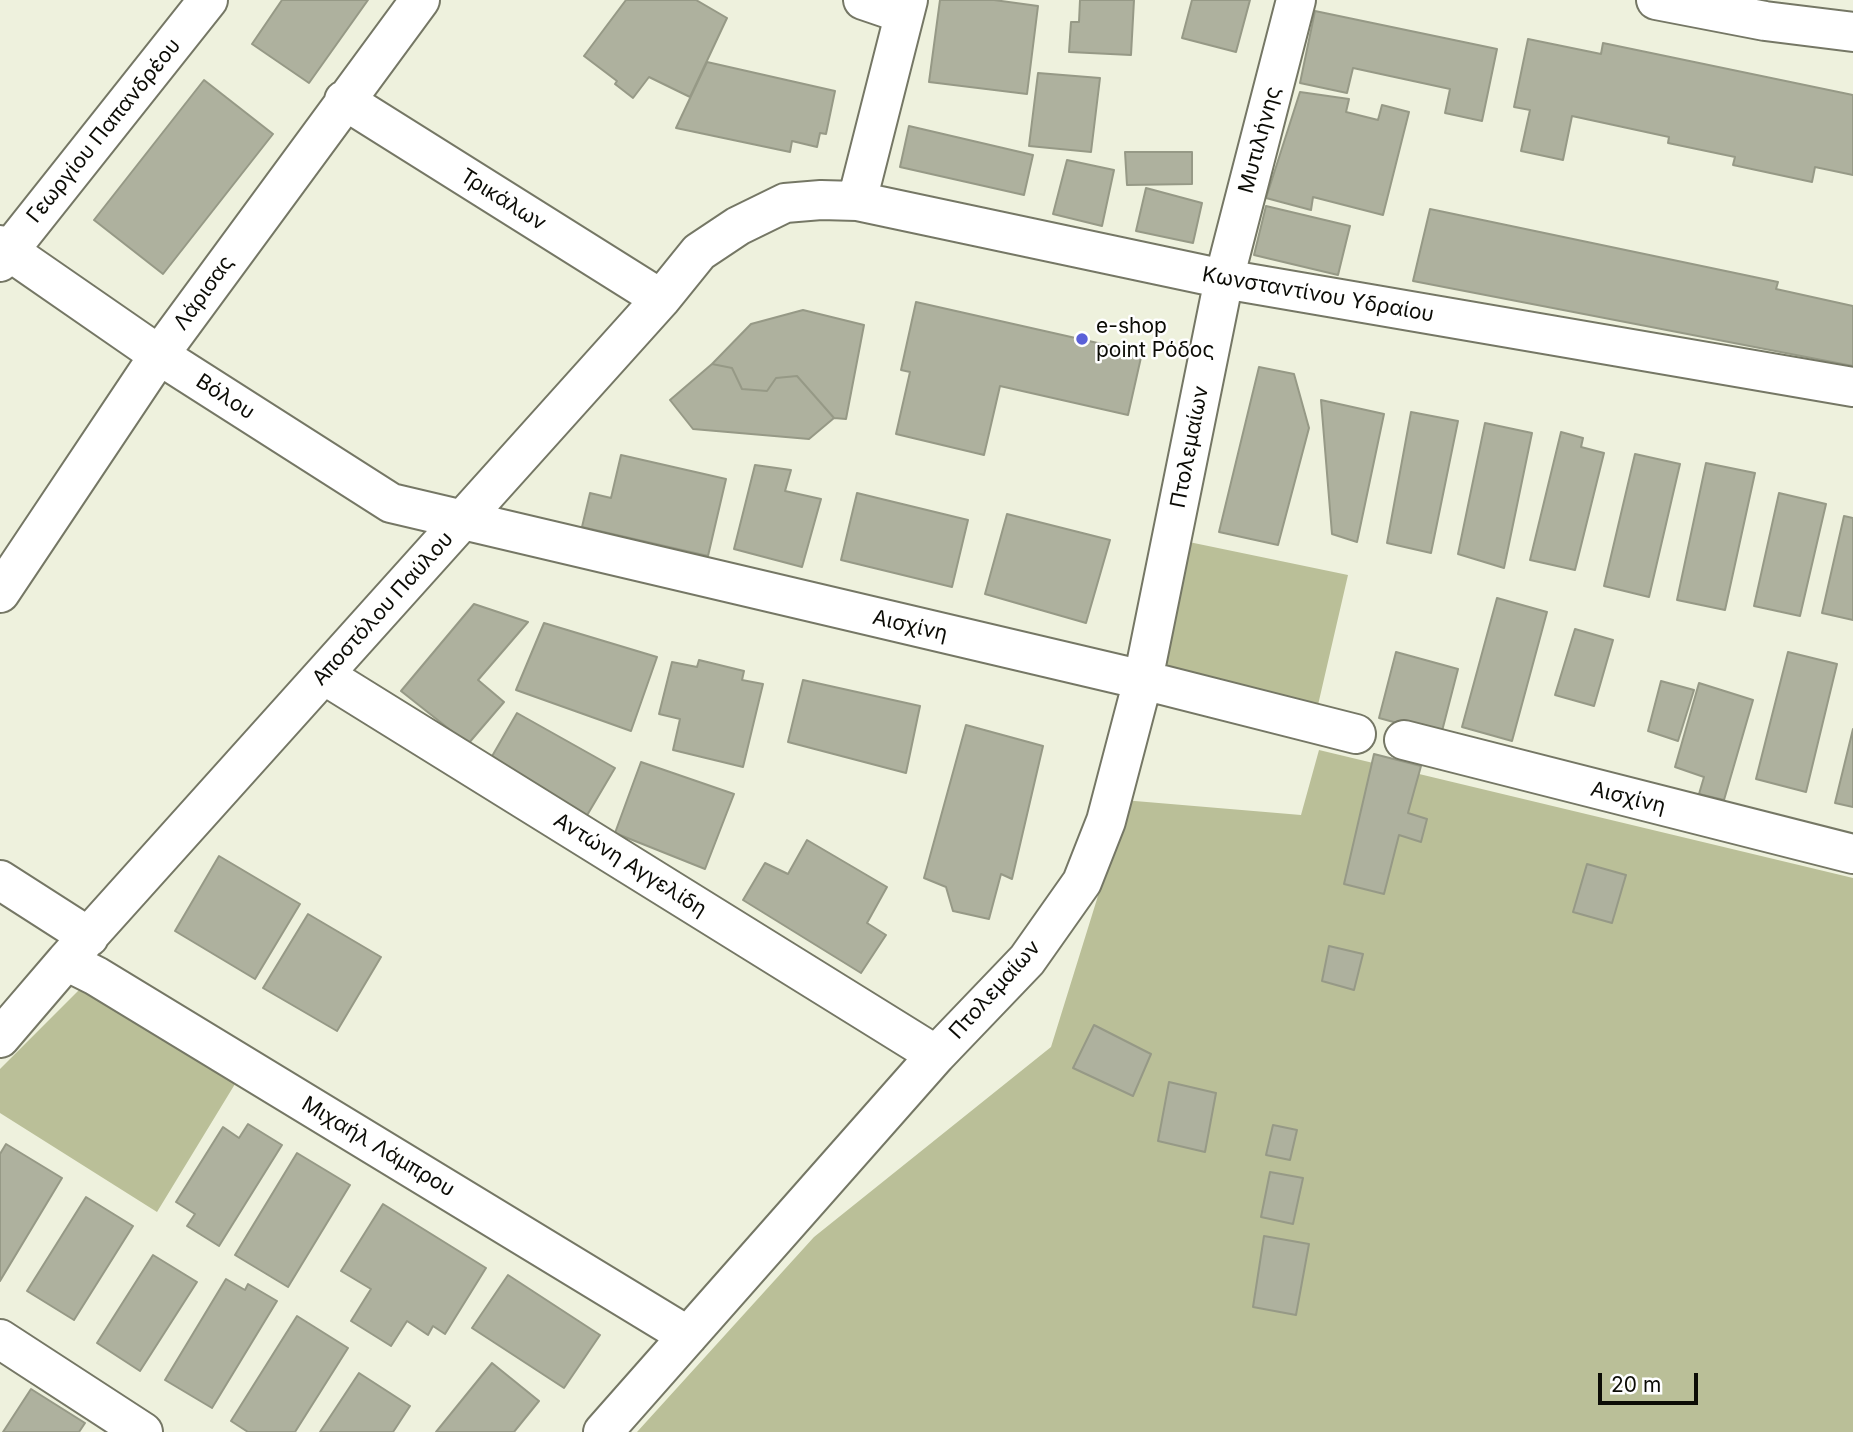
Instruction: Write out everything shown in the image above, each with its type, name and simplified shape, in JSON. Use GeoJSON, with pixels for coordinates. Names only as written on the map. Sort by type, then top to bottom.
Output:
{"type":"FeatureCollection","features":[{"type":"Feature","properties":{"kind":"street","name":"Γεωργίου Παπανδρέου"},"geometry":{"type":"LineString","coordinates":[[3,252],[208,0]]}},
{"type":"Feature","properties":{"kind":"street","name":"Λάρισας"},"geometry":{"type":"LineString","coordinates":[[0,593],[159,355],[420,0]]}},
{"type":"Feature","properties":{"kind":"street"},"geometry":{"type":"LineString","coordinates":[[857,201],[906,7],[863,0]]}},
{"type":"Feature","properties":{"kind":"street","name":"Μυτιλήνης"},"geometry":{"type":"LineString","coordinates":[[1224,279],[1296,0]]}},
{"type":"Feature","properties":{"kind":"street"},"geometry":{"type":"LineString","coordinates":[[1656,0],[1768,10],[1853,32]]}},
{"type":"Feature","properties":{"kind":"street","name":"Τρικάλων"},"geometry":{"type":"LineString","coordinates":[[344,100],[661,299]]}},
{"type":"Feature","properties":{"kind":"street","name":"Κωνσταντίνου Υδραίου"},"geometry":{"type":"LineString","coordinates":[[785,203],[857,201],[1224,279],[1853,387]]}},
{"type":"Feature","properties":{"kind":"street","name":"Αποστόλου Παύλου"},"geometry":{"type":"LineString","coordinates":[[0,1038],[661,299],[699,252],[738,226],[785,203]]}},
{"type":"Feature","properties":{"kind":"street","name":"Βόλου"},"geometry":{"type":"LineString","coordinates":[[3,252],[391,503],[463,521]]}},
{"type":"Feature","properties":{"kind":"street","name":"Πτολεμαίων"},"geometry":{"type":"LineString","coordinates":[[603,1432],[936,1055],[1027,960],[1082,881],[1106,821],[1143,680],[1224,279]]}},
{"type":"Feature","properties":{"kind":"street","name":"Αισχίνη"},"geometry":{"type":"LineString","coordinates":[[463,521],[1143,680],[1356,734]]}},
{"type":"Feature","properties":{"kind":"street","name":"Αντώνη Αγγελίδη"},"geometry":{"type":"LineString","coordinates":[[324,675],[936,1055]]}},
{"type":"Feature","properties":{"kind":"street","name":"Αισχίνη"},"geometry":{"type":"LineString","coordinates":[[1404,740],[1853,854]]}},
{"type":"Feature","properties":{"kind":"street","name":"Μιχαήλ Λάμπρου"},"geometry":{"type":"LineString","coordinates":[[0,880],[78,949],[96,976],[688,1336]]}},
{"type":"Feature","properties":{"kind":"street"},"geometry":{"type":"LineString","coordinates":[[0,1339],[143,1432]]}},
{"type":"Feature","properties":{"kind":"green space"},"geometry":{"type":"Polygon","coordinates":[[[1189,542],[1348,575],[1318,705],[1150,669],[1189,542]]]}},
{"type":"Feature","properties":{"kind":"green space"},"geometry":{"type":"Polygon","coordinates":[[[1319,750],[1853,878],[1853,1432],[637,1432],[814,1237],[1051,1047],[1097,899],[1123,800],[1301,815],[1319,750]]]}},
{"type":"Feature","properties":{"kind":"green space"},"geometry":{"type":"Polygon","coordinates":[[[80,989],[235,1084],[157,1212],[0,1113],[0,1069],[80,989]]]}},
{"type":"Feature","properties":{"kind":"building"},"geometry":{"type":"Polygon","coordinates":[[[282,0],[368,0],[309,83],[252,44],[282,0]]]}},
{"type":"Feature","properties":{"kind":"building"},"geometry":{"type":"Polygon","coordinates":[[[626,0],[696,0],[727,18],[690,97],[649,77],[633,98],[615,84],[617,81],[584,56],[626,0]]]}},
{"type":"Feature","properties":{"kind":"building"},"geometry":{"type":"Polygon","coordinates":[[[940,0],[994,0],[1038,6],[1027,94],[929,82],[940,0]]]}},
{"type":"Feature","properties":{"kind":"building"},"geometry":{"type":"Polygon","coordinates":[[[1080,0],[1134,0],[1131,55],[1069,52],[1071,22],[1079,22],[1080,0]]]}},
{"type":"Feature","properties":{"kind":"building"},"geometry":{"type":"Polygon","coordinates":[[[1192,0],[1250,0],[1236,52],[1182,38],[1192,0]]]}},
{"type":"Feature","properties":{"kind":"building"},"geometry":{"type":"Polygon","coordinates":[[[1315,11],[1497,49],[1482,121],[1445,113],[1450,89],[1353,68],[1347,93],[1300,83],[1315,11]]]}},
{"type":"Feature","properties":{"kind":"building"},"geometry":{"type":"Polygon","coordinates":[[[1528,39],[1601,54],[1603,43],[1853,95],[1853,175],[1815,167],[1812,182],[1733,165],[1735,157],[1668,143],[1669,137],[1572,116],[1563,160],[1521,151],[1530,110],[1514,107],[1528,39]]]}},
{"type":"Feature","properties":{"kind":"building"},"geometry":{"type":"Polygon","coordinates":[[[707,62],[835,91],[826,134],[820,133],[817,147],[792,141],[790,152],[676,128],[707,62]]]}},
{"type":"Feature","properties":{"kind":"building"},"geometry":{"type":"Polygon","coordinates":[[[1038,73],[1100,78],[1091,152],[1029,146],[1038,73]]]}},
{"type":"Feature","properties":{"kind":"building"},"geometry":{"type":"Polygon","coordinates":[[[204,80],[273,134],[163,274],[94,220],[204,80]]]}},
{"type":"Feature","properties":{"kind":"building"},"geometry":{"type":"Polygon","coordinates":[[[1300,92],[1349,99],[1346,112],[1378,120],[1382,105],[1409,112],[1383,215],[1313,197],[1311,210],[1266,198],[1300,92]]]}},
{"type":"Feature","properties":{"kind":"building"},"geometry":{"type":"Polygon","coordinates":[[[909,126],[1033,155],[1024,195],[900,167],[909,126]]]}},
{"type":"Feature","properties":{"kind":"building"},"geometry":{"type":"Polygon","coordinates":[[[1125,152],[1192,152],[1192,184],[1127,185],[1125,152]]]}},
{"type":"Feature","properties":{"kind":"building"},"geometry":{"type":"Polygon","coordinates":[[[1067,160],[1114,170],[1102,226],[1053,214],[1067,160]]]}},
{"type":"Feature","properties":{"kind":"building"},"geometry":{"type":"Polygon","coordinates":[[[1146,188],[1202,203],[1193,243],[1136,231],[1146,188]]]}},
{"type":"Feature","properties":{"kind":"building"},"geometry":{"type":"Polygon","coordinates":[[[1266,206],[1350,226],[1338,275],[1254,255],[1266,206]]]}},
{"type":"Feature","properties":{"kind":"building"},"geometry":{"type":"Polygon","coordinates":[[[1430,209],[1778,282],[1776,289],[1853,306],[1853,366],[1413,281],[1430,209]]]}},
{"type":"Feature","properties":{"kind":"building"},"geometry":{"type":"Polygon","coordinates":[[[916,302],[1142,353],[1128,415],[1000,386],[984,455],[896,434],[910,372],[901,370],[916,302]]]}},
{"type":"Feature","properties":{"kind":"building"},"geometry":{"type":"Polygon","coordinates":[[[803,310],[864,325],[846,419],[834,418],[797,376],[776,378],[767,391],[742,389],[732,368],[712,364],[751,324],[803,310]]]}},
{"type":"Feature","properties":{"kind":"building"},"geometry":{"type":"Polygon","coordinates":[[[712,364],[732,368],[742,389],[767,391],[776,378],[797,376],[834,418],[809,439],[693,429],[670,400],[712,364]]]}},
{"type":"Feature","properties":{"kind":"building"},"geometry":{"type":"Polygon","coordinates":[[[1259,367],[1294,374],[1309,428],[1278,545],[1219,532],[1259,367]]]}},
{"type":"Feature","properties":{"kind":"building"},"geometry":{"type":"Polygon","coordinates":[[[1321,400],[1384,414],[1357,542],[1332,534],[1321,400]]]}},
{"type":"Feature","properties":{"kind":"building"},"geometry":{"type":"Polygon","coordinates":[[[1411,412],[1458,421],[1431,553],[1387,543],[1411,412]]]}},
{"type":"Feature","properties":{"kind":"building"},"geometry":{"type":"Polygon","coordinates":[[[1485,423],[1532,433],[1504,568],[1458,554],[1485,423]]]}},
{"type":"Feature","properties":{"kind":"building"},"geometry":{"type":"Polygon","coordinates":[[[1561,432],[1583,438],[1581,447],[1604,453],[1575,570],[1530,560],[1561,432]]]}},
{"type":"Feature","properties":{"kind":"building"},"geometry":{"type":"Polygon","coordinates":[[[1635,454],[1680,464],[1649,597],[1604,586],[1635,454]]]}},
{"type":"Feature","properties":{"kind":"building"},"geometry":{"type":"Polygon","coordinates":[[[621,455],[726,479],[708,556],[582,527],[590,493],[611,498],[621,455]]]}},
{"type":"Feature","properties":{"kind":"building"},"geometry":{"type":"Polygon","coordinates":[[[1706,463],[1755,473],[1725,610],[1677,600],[1706,463]]]}},
{"type":"Feature","properties":{"kind":"building"},"geometry":{"type":"Polygon","coordinates":[[[755,465],[791,470],[785,491],[821,499],[802,567],[734,549],[755,465]]]}},
{"type":"Feature","properties":{"kind":"building"},"geometry":{"type":"Polygon","coordinates":[[[857,493],[968,520],[952,587],[841,560],[857,493]]]}},
{"type":"Feature","properties":{"kind":"building"},"geometry":{"type":"Polygon","coordinates":[[[1779,493],[1826,504],[1800,616],[1754,606],[1779,493]]]}},
{"type":"Feature","properties":{"kind":"building"},"geometry":{"type":"Polygon","coordinates":[[[1007,514],[1110,540],[1086,623],[985,594],[1007,514]]]}},
{"type":"Feature","properties":{"kind":"building"},"geometry":{"type":"Polygon","coordinates":[[[1844,516],[1853,518],[1853,620],[1822,613],[1844,516]]]}},
{"type":"Feature","properties":{"kind":"building"},"geometry":{"type":"Polygon","coordinates":[[[1497,598],[1547,612],[1512,741],[1462,727],[1497,598]]]}},
{"type":"Feature","properties":{"kind":"building"},"geometry":{"type":"Polygon","coordinates":[[[474,604],[528,622],[478,680],[504,702],[468,744],[401,691],[474,604]]]}},
{"type":"Feature","properties":{"kind":"building"},"geometry":{"type":"Polygon","coordinates":[[[544,623],[657,657],[631,731],[516,690],[544,623]]]}},
{"type":"Feature","properties":{"kind":"building"},"geometry":{"type":"Polygon","coordinates":[[[1575,629],[1613,640],[1594,706],[1555,695],[1575,629]]]}},
{"type":"Feature","properties":{"kind":"building"},"geometry":{"type":"Polygon","coordinates":[[[1396,652],[1458,669],[1441,735],[1379,718],[1396,652]]]}},
{"type":"Feature","properties":{"kind":"building"},"geometry":{"type":"Polygon","coordinates":[[[1788,652],[1837,664],[1806,792],[1756,779],[1788,652]]]}},
{"type":"Feature","properties":{"kind":"building"},"geometry":{"type":"Polygon","coordinates":[[[699,660],[744,671],[742,680],[763,684],[743,767],[673,750],[680,719],[659,714],[672,662],[697,667],[699,660]]]}},
{"type":"Feature","properties":{"kind":"building"},"geometry":{"type":"Polygon","coordinates":[[[803,680],[920,706],[906,773],[788,742],[803,680]]]}},
{"type":"Feature","properties":{"kind":"building"},"geometry":{"type":"Polygon","coordinates":[[[1661,681],[1694,690],[1678,741],[1648,731],[1661,681]]]}},
{"type":"Feature","properties":{"kind":"building"},"geometry":{"type":"Polygon","coordinates":[[[1699,683],[1753,700],[1724,800],[1699,794],[1704,777],[1675,767],[1699,683]]]}},
{"type":"Feature","properties":{"kind":"building"},"geometry":{"type":"Polygon","coordinates":[[[517,713],[615,768],[586,817],[491,758],[517,713]]]}},
{"type":"Feature","properties":{"kind":"building"},"geometry":{"type":"Polygon","coordinates":[[[966,725],[1043,746],[1012,879],[1001,874],[989,919],[953,911],[946,887],[924,878],[966,725]]]}},
{"type":"Feature","properties":{"kind":"building"},"geometry":{"type":"Polygon","coordinates":[[[1853,729],[1853,807],[1835,803],[1853,729]]]}},
{"type":"Feature","properties":{"kind":"building"},"geometry":{"type":"Polygon","coordinates":[[[1374,754],[1421,766],[1408,813],[1427,819],[1421,842],[1399,835],[1384,894],[1344,884],[1374,754]]]}},
{"type":"Feature","properties":{"kind":"building"},"geometry":{"type":"Polygon","coordinates":[[[641,762],[734,794],[705,869],[615,833],[641,762]]]}},
{"type":"Feature","properties":{"kind":"building"},"geometry":{"type":"Polygon","coordinates":[[[807,840],[887,887],[867,923],[886,935],[861,973],[743,900],[765,863],[788,874],[807,840]]]}},
{"type":"Feature","properties":{"kind":"building"},"geometry":{"type":"Polygon","coordinates":[[[219,856],[300,904],[255,979],[175,931],[219,856]]]}},
{"type":"Feature","properties":{"kind":"building"},"geometry":{"type":"Polygon","coordinates":[[[1587,864],[1626,875],[1612,923],[1573,912],[1587,864]]]}},
{"type":"Feature","properties":{"kind":"building"},"geometry":{"type":"Polygon","coordinates":[[[308,914],[381,957],[337,1031],[263,988],[308,914]]]}},
{"type":"Feature","properties":{"kind":"building"},"geometry":{"type":"Polygon","coordinates":[[[1329,946],[1363,954],[1354,990],[1322,981],[1329,946]]]}},
{"type":"Feature","properties":{"kind":"building"},"geometry":{"type":"Polygon","coordinates":[[[1094,1025],[1151,1054],[1133,1096],[1073,1068],[1094,1025]]]}},
{"type":"Feature","properties":{"kind":"building"},"geometry":{"type":"Polygon","coordinates":[[[1169,1082],[1216,1093],[1205,1152],[1158,1141],[1169,1082]]]}},
{"type":"Feature","properties":{"kind":"building"},"geometry":{"type":"Polygon","coordinates":[[[248,1124],[282,1145],[219,1246],[187,1226],[195,1214],[176,1202],[223,1127],[239,1138],[248,1124]]]}},
{"type":"Feature","properties":{"kind":"building"},"geometry":{"type":"Polygon","coordinates":[[[1273,1125],[1297,1130],[1290,1160],[1266,1155],[1273,1125]]]}},
{"type":"Feature","properties":{"kind":"building"},"geometry":{"type":"Polygon","coordinates":[[[6,1144],[62,1178],[0,1281],[0,1154],[6,1144]]]}},
{"type":"Feature","properties":{"kind":"building"},"geometry":{"type":"Polygon","coordinates":[[[297,1153],[350,1185],[288,1287],[235,1255],[297,1153]]]}},
{"type":"Feature","properties":{"kind":"building"},"geometry":{"type":"Polygon","coordinates":[[[1270,1172],[1303,1178],[1293,1224],[1261,1217],[1270,1172]]]}},
{"type":"Feature","properties":{"kind":"building"},"geometry":{"type":"Polygon","coordinates":[[[86,1197],[133,1226],[74,1320],[27,1291],[86,1197]]]}},
{"type":"Feature","properties":{"kind":"building"},"geometry":{"type":"Polygon","coordinates":[[[383,1204],[486,1268],[445,1334],[433,1326],[428,1335],[407,1321],[391,1346],[351,1321],[371,1289],[341,1271],[383,1204]]]}},
{"type":"Feature","properties":{"kind":"building"},"geometry":{"type":"Polygon","coordinates":[[[1264,1236],[1309,1244],[1296,1315],[1253,1307],[1264,1236]]]}},
{"type":"Feature","properties":{"kind":"building"},"geometry":{"type":"Polygon","coordinates":[[[153,1255],[197,1282],[140,1371],[97,1343],[153,1255]]]}},
{"type":"Feature","properties":{"kind":"building"},"geometry":{"type":"Polygon","coordinates":[[[508,1275],[600,1335],[564,1388],[472,1328],[508,1275]]]}},
{"type":"Feature","properties":{"kind":"building"},"geometry":{"type":"Polygon","coordinates":[[[226,1279],[245,1290],[248,1284],[277,1301],[212,1408],[165,1380],[226,1279]]]}},
{"type":"Feature","properties":{"kind":"building"},"geometry":{"type":"Polygon","coordinates":[[[297,1316],[348,1348],[295,1432],[248,1432],[231,1421],[297,1316]]]}},
{"type":"Feature","properties":{"kind":"building"},"geometry":{"type":"Polygon","coordinates":[[[492,1363],[539,1401],[514,1432],[436,1432],[492,1363]]]}},
{"type":"Feature","properties":{"kind":"building"},"geometry":{"type":"Polygon","coordinates":[[[359,1373],[410,1406],[393,1432],[320,1432],[359,1373]]]}},
{"type":"Feature","properties":{"kind":"building"},"geometry":{"type":"Polygon","coordinates":[[[31,1389],[85,1423],[79,1432],[3,1432],[31,1389]]]}},
{"type":"Feature","properties":{"kind":"place","name":"e-shop point Ρόδος"},"geometry":{"type":"Point","coordinates":[1082,339]}}]}
